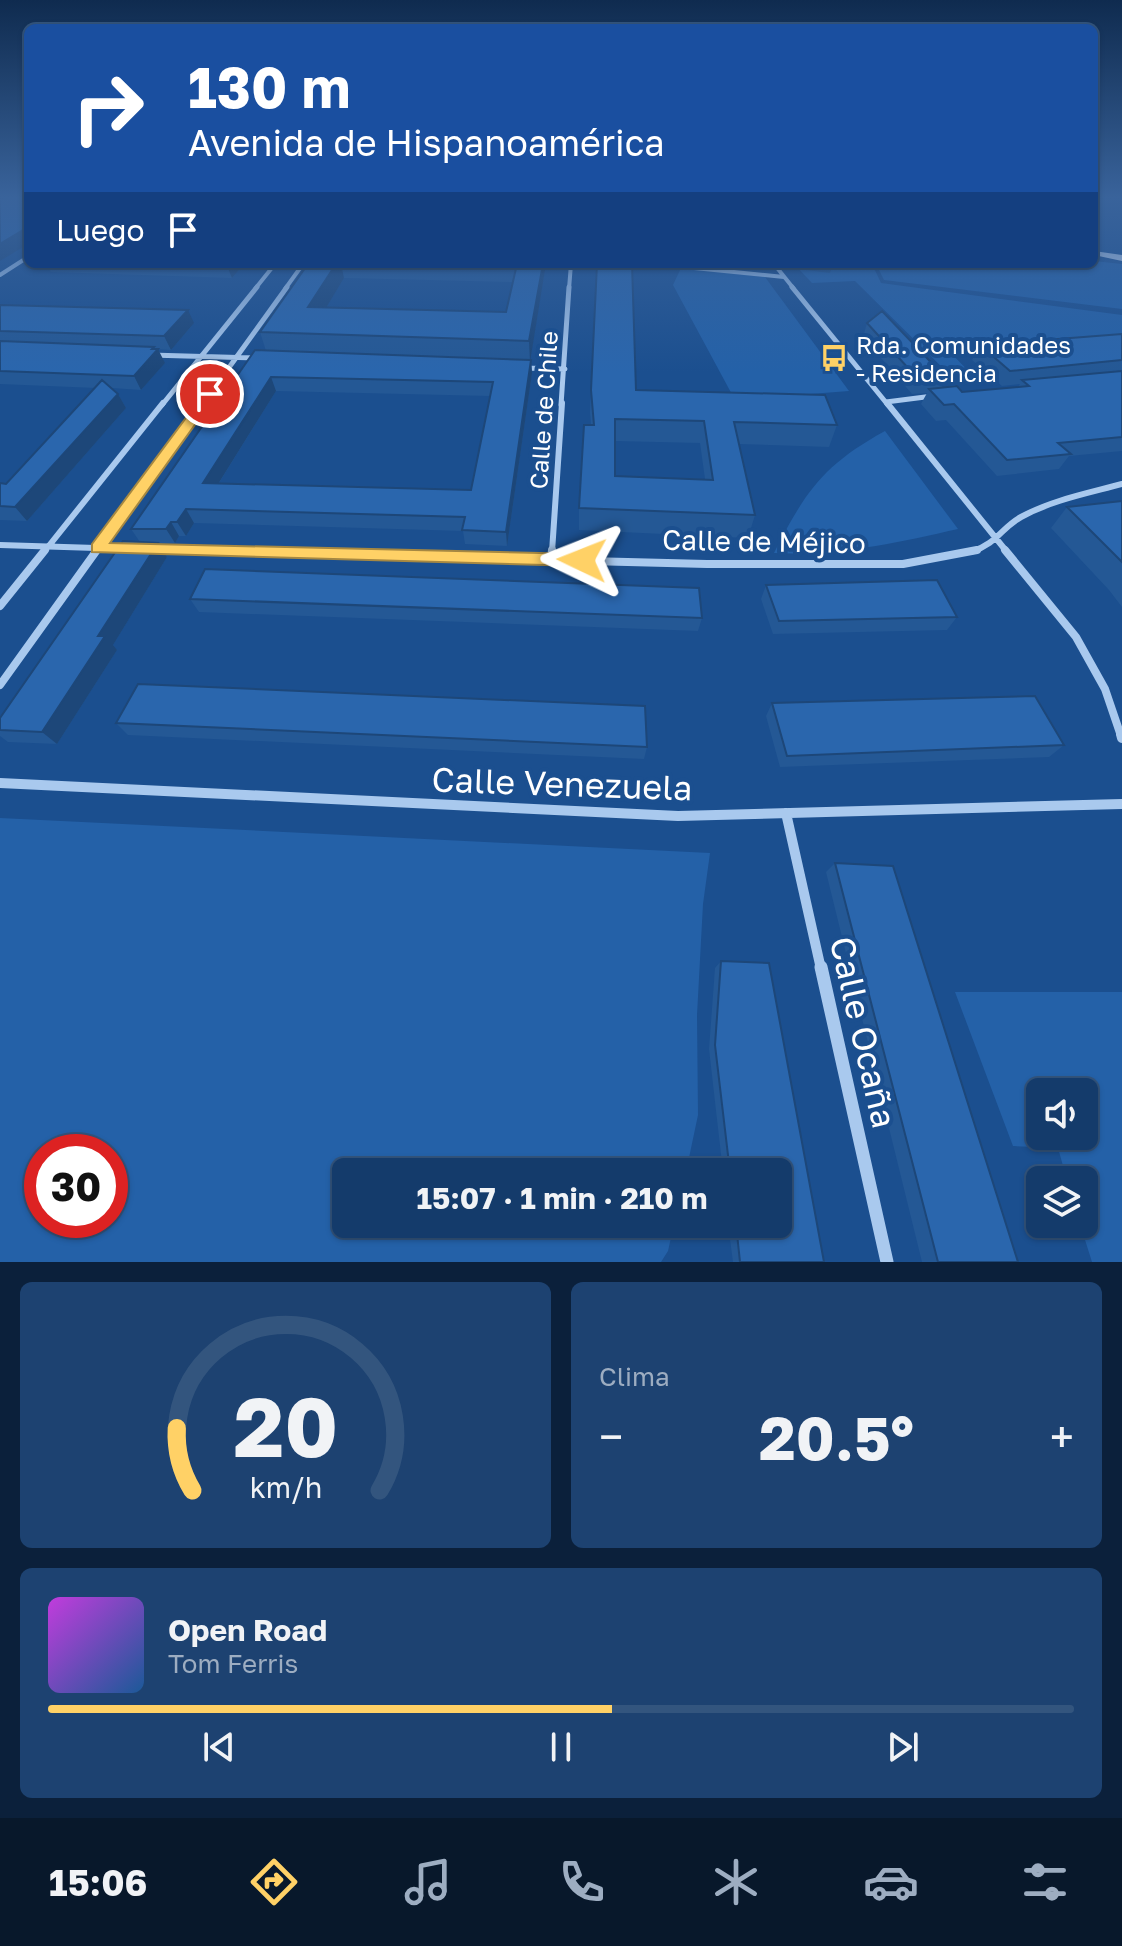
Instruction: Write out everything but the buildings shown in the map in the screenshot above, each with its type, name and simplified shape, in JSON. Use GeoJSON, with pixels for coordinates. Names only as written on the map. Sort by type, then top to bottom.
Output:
{"type":"FeatureCollection","features":[{"type":"Feature","properties":{"kind":"street"},"geometry":{"type":"LineString","coordinates":[[0,275],[24,260]]}},
{"type":"Feature","properties":{"kind":"street"},"geometry":{"type":"LineString","coordinates":[[0,606],[272,268]]}},
{"type":"Feature","properties":{"kind":"street"},"geometry":{"type":"LineString","coordinates":[[0,685],[300,268]]}},
{"type":"Feature","properties":{"kind":"street","name":"Calle de Chile"},"geometry":{"type":"LineString","coordinates":[[551,559],[571,268]]}},
{"type":"Feature","properties":{"kind":"street"},"geometry":{"type":"LineString","coordinates":[[694,268],[784,277]]}},
{"type":"Feature","properties":{"kind":"street"},"geometry":{"type":"LineString","coordinates":[[777,268],[1076,637],[1105,689],[1122,738]]}},
{"type":"Feature","properties":{"kind":"street"},"geometry":{"type":"LineString","coordinates":[[148,355],[274,359]]}},
{"type":"Feature","properties":{"kind":"street"},"geometry":{"type":"LineString","coordinates":[[519,367],[565,369]]}},
{"type":"Feature","properties":{"kind":"street"},"geometry":{"type":"LineString","coordinates":[[886,402],[938,396]]}},
{"type":"Feature","properties":{"kind":"street"},"geometry":{"type":"LineString","coordinates":[[996,541],[1019,518],[1061,501],[1122,484]]}},
{"type":"Feature","properties":{"kind":"street","name":"Calle de Méjico"},"geometry":{"type":"LineString","coordinates":[[0,545],[551,559],[903,564],[974,551],[996,541]]}},
{"type":"Feature","properties":{"kind":"street","name":"Calle Venezuela"},"geometry":{"type":"LineString","coordinates":[[0,783],[678,816],[1122,804]]}},
{"type":"Feature","properties":{"kind":"street","name":"Calle Ocaña"},"geometry":{"type":"LineString","coordinates":[[786,813],[887,1262]]}},
{"type":"Feature","properties":{"kind":"shaded area"},"geometry":{"type":"Polygon","coordinates":[[[1098,261],[1122,264],[1122,309],[884,280],[878,268],[1098,268],[1098,261]]]}},
{"type":"Feature","properties":{"kind":"shaded area"},"geometry":{"type":"Polygon","coordinates":[[[681,268],[765,277],[849,391],[735,400],[673,285],[681,268]]]}},
{"type":"Feature","properties":{"kind":"shaded area"},"geometry":{"type":"Polygon","coordinates":[[[798,268],[874,268],[881,283],[1122,315],[1122,338],[947,349],[981,384],[959,384],[855,281],[812,283],[798,268]]]}},
{"type":"Feature","properties":{"kind":"shaded area"},"geometry":{"type":"Polygon","coordinates":[[[885,431],[958,529],[844,550],[774,553],[818,482],[846,456],[885,431]]]}},
{"type":"Feature","properties":{"kind":"shaded area"},"geometry":{"type":"Polygon","coordinates":[[[0,818],[710,853],[703,904],[697,1015],[698,1115],[689,1158],[332,1158],[332,1238],[671,1238],[661,1262],[0,1262],[0,818]]]}},
{"type":"Feature","properties":{"kind":"shaded area"},"geometry":{"type":"Polygon","coordinates":[[[955,992],[1122,992],[1122,1262],[1092,1262],[1084,1238],[1098,1238],[1098,1166],[1063,1166],[1059,1150],[1098,1150],[1098,1078],[1026,1078],[1026,1147],[1013,1146],[955,992]]]}},
{"type":"Feature","properties":{"kind":"place","name":"Rda. Comunidades - Residencia"},"geometry":{"type":"Point","coordinates":[834,358]}},
{"type":"Feature","properties":{"kind":"route"},"geometry":{"type":"LineString","coordinates":[[210,394],[98,548],[582,560]]}}]}
